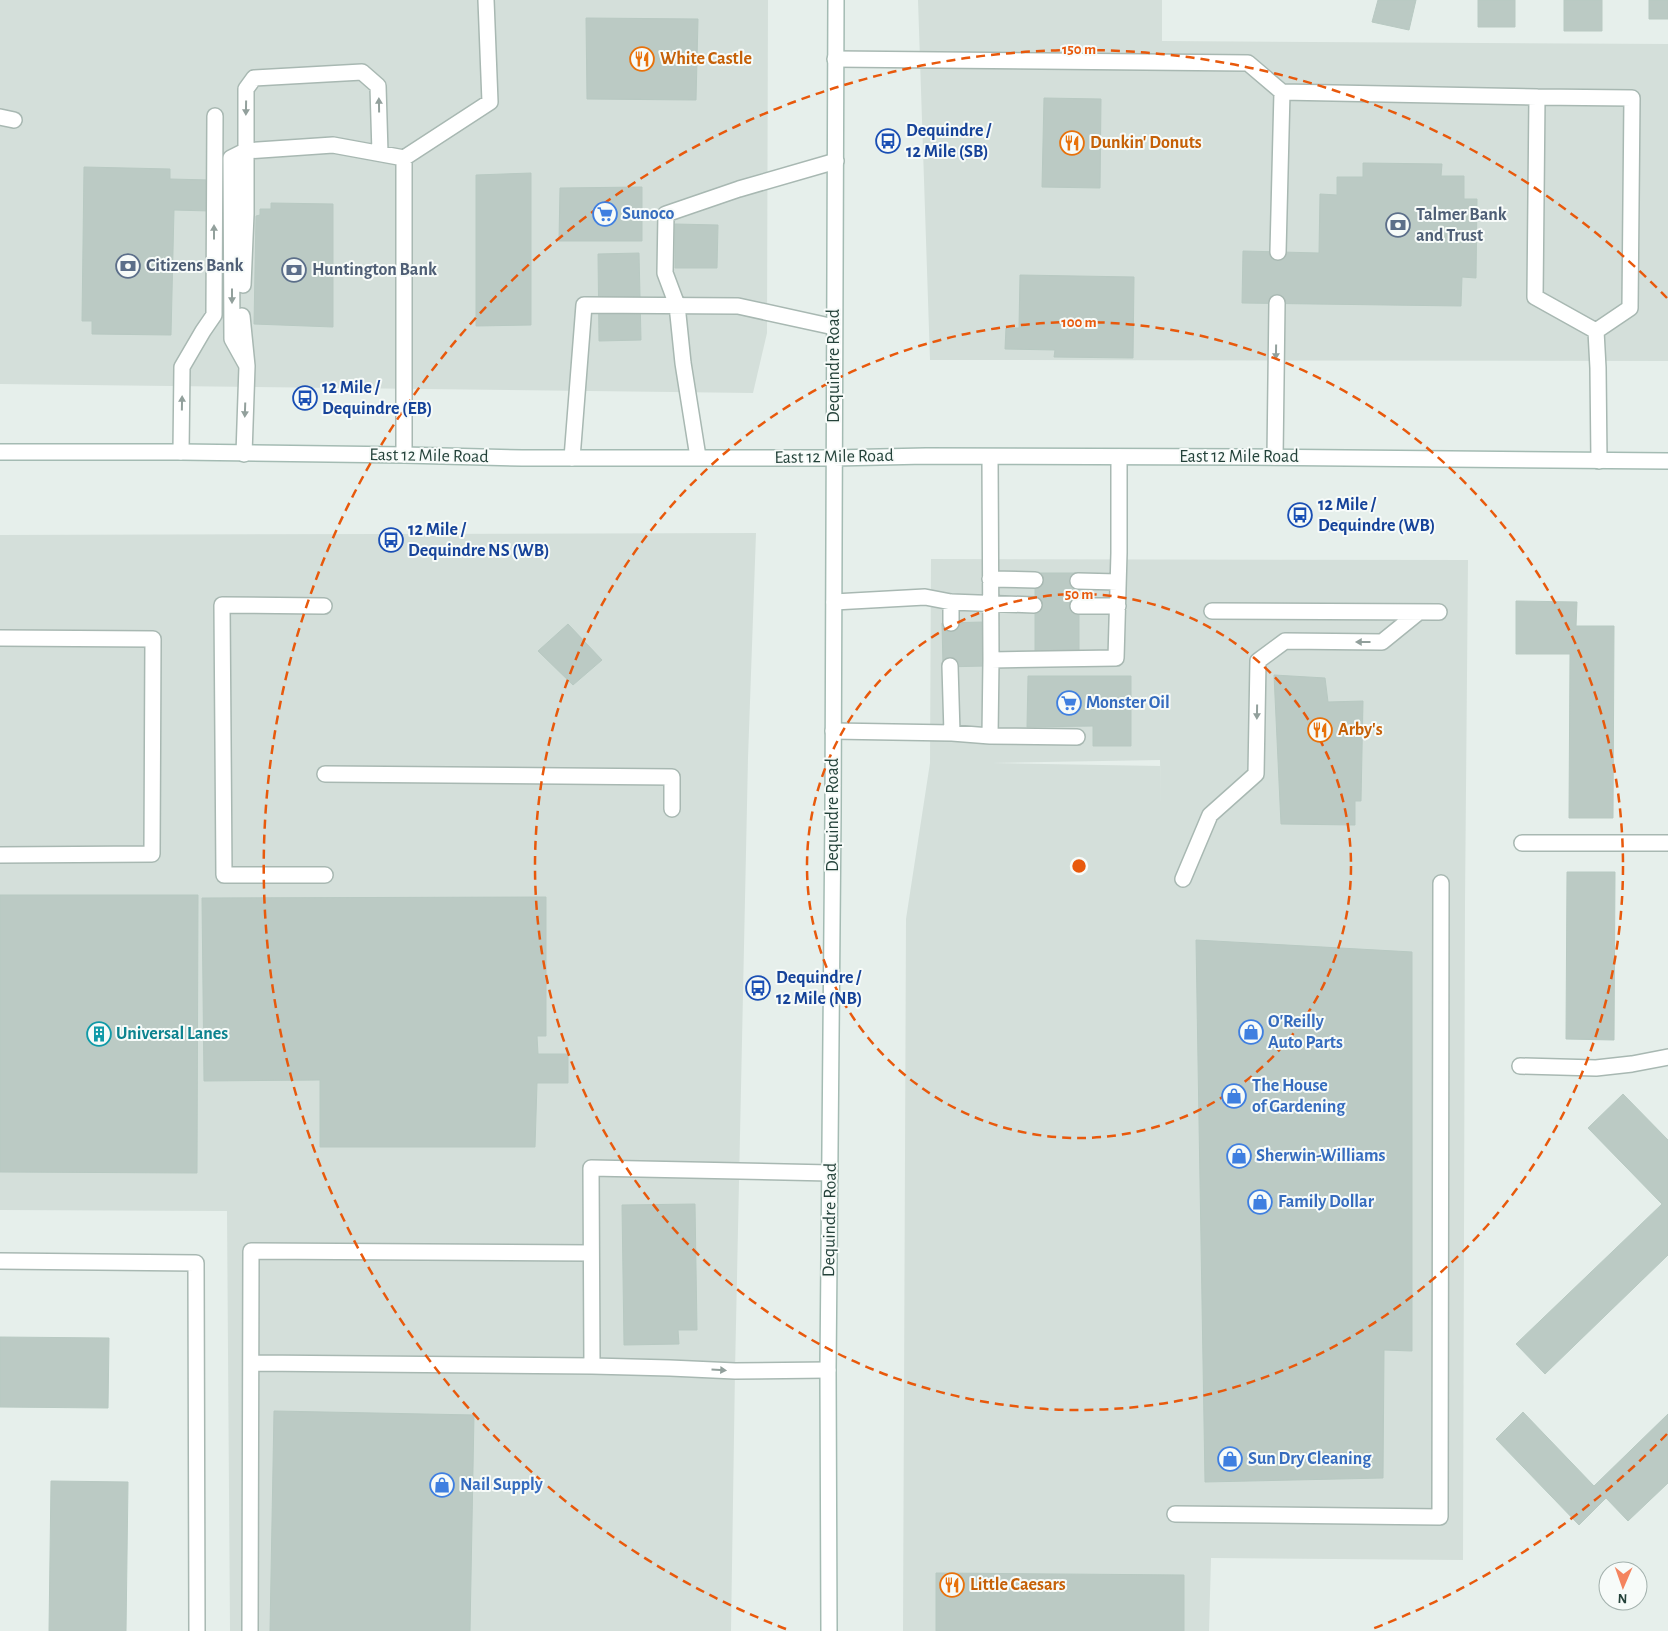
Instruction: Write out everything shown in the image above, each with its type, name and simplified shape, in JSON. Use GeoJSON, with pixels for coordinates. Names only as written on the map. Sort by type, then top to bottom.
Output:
{"type":"FeatureCollection","features":[{"type":"Feature","properties":{"kind":"main road"},"geometry":{"type":"LineString","coordinates":[[247,366],[232,339],[231,158],[245,151],[333,144],[404,158],[490,102],[486,0]]}},
{"type":"Feature","properties":{"kind":"main road","name":"Dequindre Road"},"geometry":{"type":"LineString","coordinates":[[829,1631],[828,1370],[834,602],[836,0]]}},
{"type":"Feature","properties":{"kind":"main road"},"geometry":{"type":"LineString","coordinates":[[835,59],[1248,63],[1282,92],[1632,98],[1630,308],[1596,331]]}},
{"type":"Feature","properties":{"kind":"main road"},"geometry":{"type":"LineString","coordinates":[[243,285],[246,214],[246,90],[254,78],[362,72],[378,86],[380,153]]}},
{"type":"Feature","properties":{"kind":"main road"},"geometry":{"type":"LineString","coordinates":[[1278,252],[1282,92]]}},
{"type":"Feature","properties":{"kind":"main road"},"geometry":{"type":"LineString","coordinates":[[1537,97],[1536,297],[1596,331]]}},
{"type":"Feature","properties":{"kind":"main road"},"geometry":{"type":"LineString","coordinates":[[181,452],[182,367],[214,315],[215,116]]}},
{"type":"Feature","properties":{"kind":"main road"},"geometry":{"type":"LineString","coordinates":[[404,158],[404,455]]}},
{"type":"Feature","properties":{"kind":"main road"},"geometry":{"type":"LineString","coordinates":[[698,457],[677,305],[665,273],[666,214],[739,189],[836,162]]}},
{"type":"Feature","properties":{"kind":"main road"},"geometry":{"type":"LineString","coordinates":[[1275,457],[1277,303]]}},
{"type":"Feature","properties":{"kind":"main road"},"geometry":{"type":"LineString","coordinates":[[572,458],[584,304],[738,306],[834,327]]}},
{"type":"Feature","properties":{"kind":"main road"},"geometry":{"type":"LineString","coordinates":[[242,316],[247,366],[244,454]]}},
{"type":"Feature","properties":{"kind":"main road"},"geometry":{"type":"LineString","coordinates":[[1596,331],[1599,461]]}},
{"type":"Feature","properties":{"kind":"main road","name":"East 12 Mile Road"},"geometry":{"type":"LineString","coordinates":[[0,452],[181,452],[572,458],[926,456],[1668,461]]}},
{"type":"Feature","properties":{"kind":"main road"},"geometry":{"type":"LineString","coordinates":[[990,457],[990,736]]}},
{"type":"Feature","properties":{"kind":"main road"},"geometry":{"type":"LineString","coordinates":[[991,660],[1116,658],[1119,457]]}},
{"type":"Feature","properties":{"kind":"main road"},"geometry":{"type":"LineString","coordinates":[[990,579],[1035,580]]}},
{"type":"Feature","properties":{"kind":"main road"},"geometry":{"type":"LineString","coordinates":[[1078,581],[1118,582]]}},
{"type":"Feature","properties":{"kind":"main road"},"geometry":{"type":"LineString","coordinates":[[834,602],[925,597],[951,602],[1034,605]]}},
{"type":"Feature","properties":{"kind":"main road"},"geometry":{"type":"LineString","coordinates":[[951,602],[951,623]]}},
{"type":"Feature","properties":{"kind":"main road"},"geometry":{"type":"LineString","coordinates":[[324,606],[222,605],[222,615],[224,875],[325,875]]}},
{"type":"Feature","properties":{"kind":"main road"},"geometry":{"type":"LineString","coordinates":[[1078,606],[1118,606]]}},
{"type":"Feature","properties":{"kind":"main road"},"geometry":{"type":"LineString","coordinates":[[1212,611],[1439,612]]}},
{"type":"Feature","properties":{"kind":"main road"},"geometry":{"type":"LineString","coordinates":[[1183,879],[1210,815],[1256,774],[1258,662],[1285,641],[1382,642],[1419,612]]}},
{"type":"Feature","properties":{"kind":"main road"},"geometry":{"type":"LineString","coordinates":[[0,638],[153,639],[152,854],[0,855]]}},
{"type":"Feature","properties":{"kind":"main road"},"geometry":{"type":"LineString","coordinates":[[950,666],[952,733]]}},
{"type":"Feature","properties":{"kind":"main road"},"geometry":{"type":"LineString","coordinates":[[833,731],[1077,737]]}},
{"type":"Feature","properties":{"kind":"main road"},"geometry":{"type":"LineString","coordinates":[[325,774],[672,776],[672,809]]}},
{"type":"Feature","properties":{"kind":"main road"},"geometry":{"type":"LineString","coordinates":[[1522,843],[1668,844]]}},
{"type":"Feature","properties":{"kind":"main road"},"geometry":{"type":"LineString","coordinates":[[1175,1514],[1440,1517],[1441,883]]}},
{"type":"Feature","properties":{"kind":"main road"},"geometry":{"type":"LineString","coordinates":[[1520,1066],[1596,1068],[1668,1057]]}},
{"type":"Feature","properties":{"kind":"main road"},"geometry":{"type":"LineString","coordinates":[[592,1366],[591,1168],[830,1173]]}},
{"type":"Feature","properties":{"kind":"main road"},"geometry":{"type":"LineString","coordinates":[[250,1631],[251,1251],[591,1253]]}},
{"type":"Feature","properties":{"kind":"main road"},"geometry":{"type":"LineString","coordinates":[[0,1261],[196,1263],[197,1631]]}},
{"type":"Feature","properties":{"kind":"main road"},"geometry":{"type":"LineString","coordinates":[[251,1363],[592,1366],[735,1371],[828,1370]]}},
{"type":"Feature","properties":{"kind":"shaded area"},"geometry":{"type":"Polygon","coordinates":[[[0,0],[768,0],[767,333],[753,393],[0,384],[0,0]]]}},
{"type":"Feature","properties":{"kind":"shaded area"},"geometry":{"type":"Polygon","coordinates":[[[918,0],[1162,0],[1162,41],[1668,44],[1668,361],[930,360],[918,0]]]}},
{"type":"Feature","properties":{"kind":"shaded area"},"geometry":{"type":"Polygon","coordinates":[[[756,533],[748,758],[731,1631],[230,1631],[227,1211],[0,1210],[0,535],[756,533]]]}},
{"type":"Feature","properties":{"kind":"shaded area"},"geometry":{"type":"Polygon","coordinates":[[[931,559],[1468,560],[1463,1560],[1211,1558],[1209,1631],[903,1631],[906,919],[930,763],[931,559]],[[1160,760],[992,763],[1160,766],[1161,815],[1160,760]]]}},
{"type":"Feature","properties":{"kind":"building"},"geometry":{"type":"Polygon","coordinates":[[[1378,0],[1416,0],[1409,30],[1372,22],[1378,0]]]}},
{"type":"Feature","properties":{"kind":"building"},"geometry":{"type":"Polygon","coordinates":[[[1478,0],[1515,0],[1515,27],[1478,27],[1478,0]]]}},
{"type":"Feature","properties":{"kind":"building"},"geometry":{"type":"Polygon","coordinates":[[[1564,0],[1602,0],[1602,31],[1564,31],[1564,0]]]}},
{"type":"Feature","properties":{"kind":"building"},"geometry":{"type":"Polygon","coordinates":[[[1649,0],[1668,0],[1668,19],[1649,19],[1649,0]]]}},
{"type":"Feature","properties":{"kind":"building","name":"White Castle"},"geometry":{"type":"Polygon","coordinates":[[[586,18],[698,19],[696,100],[587,99],[586,18]]]}},
{"type":"Feature","properties":{"kind":"building","name":"Dunkin' Donuts"},"geometry":{"type":"Polygon","coordinates":[[[1044,98],[1101,99],[1100,188],[1042,187],[1044,98]]]}},
{"type":"Feature","properties":{"kind":"building","name":"Talmer Bank and Trust"},"geometry":{"type":"Polygon","coordinates":[[[1363,163],[1442,164],[1441,176],[1464,176],[1464,199],[1477,199],[1476,278],[1462,277],[1461,306],[1242,303],[1243,251],[1319,253],[1320,194],[1337,195],[1337,177],[1363,177],[1363,163]]]}},
{"type":"Feature","properties":{"kind":"building","name":"Citizens Bank"},"geometry":{"type":"Polygon","coordinates":[[[84,167],[170,169],[170,179],[210,180],[210,211],[174,210],[171,335],[92,334],[92,321],[82,321],[84,167]]]}},
{"type":"Feature","properties":{"kind":"building"},"geometry":{"type":"Polygon","coordinates":[[[531,173],[531,325],[476,326],[476,175],[531,173]]]}},
{"type":"Feature","properties":{"kind":"building"},"geometry":{"type":"Polygon","coordinates":[[[642,187],[642,241],[559,241],[560,188],[642,187]]]}},
{"type":"Feature","properties":{"kind":"building","name":"Huntington Bank"},"geometry":{"type":"Polygon","coordinates":[[[271,203],[333,204],[333,327],[254,324],[256,216],[260,215],[260,209],[271,209],[271,203]]]}},
{"type":"Feature","properties":{"kind":"building"},"geometry":{"type":"Polygon","coordinates":[[[675,224],[718,225],[717,268],[675,268],[675,224]]]}},
{"type":"Feature","properties":{"kind":"building"},"geometry":{"type":"Polygon","coordinates":[[[639,253],[641,340],[599,341],[598,254],[639,253]]]}},
{"type":"Feature","properties":{"kind":"building"},"geometry":{"type":"Polygon","coordinates":[[[1020,275],[1134,277],[1133,358],[1054,357],[1055,350],[1005,349],[1006,328],[1019,328],[1020,275]]]}},
{"type":"Feature","properties":{"kind":"building"},"geometry":{"type":"Polygon","coordinates":[[[1327,521],[1346,521],[1346,531],[1327,531],[1327,521]]]}},
{"type":"Feature","properties":{"kind":"building"},"geometry":{"type":"Polygon","coordinates":[[[1035,573],[1079,573],[1079,654],[1035,654],[1035,573]]]}},
{"type":"Feature","properties":{"kind":"building"},"geometry":{"type":"Polygon","coordinates":[[[1516,601],[1577,602],[1576,626],[1614,626],[1613,818],[1569,818],[1570,654],[1516,654],[1516,601]]]}},
{"type":"Feature","properties":{"kind":"building"},"geometry":{"type":"Polygon","coordinates":[[[984,622],[985,666],[943,667],[942,623],[984,622]]]}},
{"type":"Feature","properties":{"kind":"building"},"geometry":{"type":"Polygon","coordinates":[[[568,624],[602,660],[573,685],[538,651],[568,624]]]}},
{"type":"Feature","properties":{"kind":"building","name":"Arby's"},"geometry":{"type":"Polygon","coordinates":[[[1274,675],[1325,678],[1328,702],[1363,701],[1361,801],[1355,801],[1355,825],[1281,824],[1274,675]]]}},
{"type":"Feature","properties":{"kind":"building"},"geometry":{"type":"Polygon","coordinates":[[[1028,676],[1131,676],[1131,746],[1093,746],[1093,726],[1027,727],[1028,676]]]}},
{"type":"Feature","properties":{"kind":"building"},"geometry":{"type":"Polygon","coordinates":[[[1567,872],[1615,872],[1614,1040],[1566,1039],[1567,872]]]}},
{"type":"Feature","properties":{"kind":"building","name":"Universal Lanes"},"geometry":{"type":"Polygon","coordinates":[[[0,895],[198,895],[197,1173],[0,1172],[0,895]]]}},
{"type":"Feature","properties":{"kind":"building"},"geometry":{"type":"Polygon","coordinates":[[[546,897],[546,1036],[537,1036],[538,1054],[568,1054],[568,1083],[537,1083],[535,1147],[320,1147],[320,1080],[204,1081],[202,898],[546,897]]]}},
{"type":"Feature","properties":{"kind":"building"},"geometry":{"type":"Polygon","coordinates":[[[1196,940],[1412,952],[1412,1351],[1384,1350],[1383,1478],[1205,1482],[1196,940]]]}},
{"type":"Feature","properties":{"kind":"building"},"geometry":{"type":"Polygon","coordinates":[[[1623,1094],[1668,1140],[1668,1255],[1545,1374],[1516,1344],[1662,1204],[1588,1128],[1623,1094]]]}},
{"type":"Feature","properties":{"kind":"building"},"geometry":{"type":"Polygon","coordinates":[[[695,1204],[697,1330],[678,1330],[679,1344],[624,1345],[622,1205],[695,1204]]]}},
{"type":"Feature","properties":{"kind":"building"},"geometry":{"type":"Polygon","coordinates":[[[0,1337],[109,1338],[108,1408],[0,1407],[0,1337]]]}},
{"type":"Feature","properties":{"kind":"building"},"geometry":{"type":"Polygon","coordinates":[[[274,1411],[474,1415],[470,1631],[270,1631],[274,1411]]]}},
{"type":"Feature","properties":{"kind":"building"},"geometry":{"type":"Polygon","coordinates":[[[1523,1412],[1594,1486],[1668,1414],[1668,1483],[1628,1521],[1606,1498],[1579,1525],[1496,1439],[1523,1412]]]}},
{"type":"Feature","properties":{"kind":"building"},"geometry":{"type":"Polygon","coordinates":[[[51,1481],[128,1482],[126,1631],[49,1631],[51,1481]]]}},
{"type":"Feature","properties":{"kind":"building"},"geometry":{"type":"Polygon","coordinates":[[[936,1573],[1184,1575],[1184,1631],[936,1631],[936,1573]]]}},
{"type":"Feature","properties":{"kind":"place","name":"White Castle"},"geometry":{"type":"Point","coordinates":[642,59]}},
{"type":"Feature","properties":{"kind":"place","name":"Dequindre / 12 Mile (SB)"},"geometry":{"type":"Point","coordinates":[888,141]}},
{"type":"Feature","properties":{"kind":"place","name":"Dunkin' Donuts"},"geometry":{"type":"Point","coordinates":[1072,143]}},
{"type":"Feature","properties":{"kind":"place","name":"Sunoco"},"geometry":{"type":"Point","coordinates":[605,214]}},
{"type":"Feature","properties":{"kind":"place","name":"Talmer Bank and Trust"},"geometry":{"type":"Point","coordinates":[1398,225]}},
{"type":"Feature","properties":{"kind":"place","name":"Citizens Bank"},"geometry":{"type":"Point","coordinates":[128,266]}},
{"type":"Feature","properties":{"kind":"place","name":"Huntington Bank"},"geometry":{"type":"Point","coordinates":[294,270]}},
{"type":"Feature","properties":{"kind":"place","name":"12 Mile / Dequindre (EB)"},"geometry":{"type":"Point","coordinates":[305,398]}},
{"type":"Feature","properties":{"kind":"place","name":"12 Mile / Dequindre (WB)"},"geometry":{"type":"Point","coordinates":[1300,515]}},
{"type":"Feature","properties":{"kind":"place","name":"12 Mile / Dequindre NS (WB)"},"geometry":{"type":"Point","coordinates":[391,540]}},
{"type":"Feature","properties":{"kind":"place","name":"Monster Oil"},"geometry":{"type":"Point","coordinates":[1069,703]}},
{"type":"Feature","properties":{"kind":"place","name":"Arby's"},"geometry":{"type":"Point","coordinates":[1320,730]}},
{"type":"Feature","properties":{"kind":"place","name":"Dequindre / 12 Mile (NB)"},"geometry":{"type":"Point","coordinates":[758,988]}},
{"type":"Feature","properties":{"kind":"place","name":"O'Reilly Auto Parts"},"geometry":{"type":"Point","coordinates":[1251,1032]}},
{"type":"Feature","properties":{"kind":"place","name":"Universal Lanes"},"geometry":{"type":"Point","coordinates":[99,1034]}},
{"type":"Feature","properties":{"kind":"place","name":"The House of Gardening"},"geometry":{"type":"Point","coordinates":[1234,1096]}},
{"type":"Feature","properties":{"kind":"place","name":"Sherwin-Williams"},"geometry":{"type":"Point","coordinates":[1239,1156]}},
{"type":"Feature","properties":{"kind":"place","name":"Family Dollar"},"geometry":{"type":"Point","coordinates":[1260,1202]}},
{"type":"Feature","properties":{"kind":"place","name":"Sun Dry Cleaning"},"geometry":{"type":"Point","coordinates":[1230,1459]}},
{"type":"Feature","properties":{"kind":"place","name":"Nail Supply"},"geometry":{"type":"Point","coordinates":[442,1485]}},
{"type":"Feature","properties":{"kind":"place","name":"Little Caesars"},"geometry":{"type":"Point","coordinates":[952,1585]}}]}
